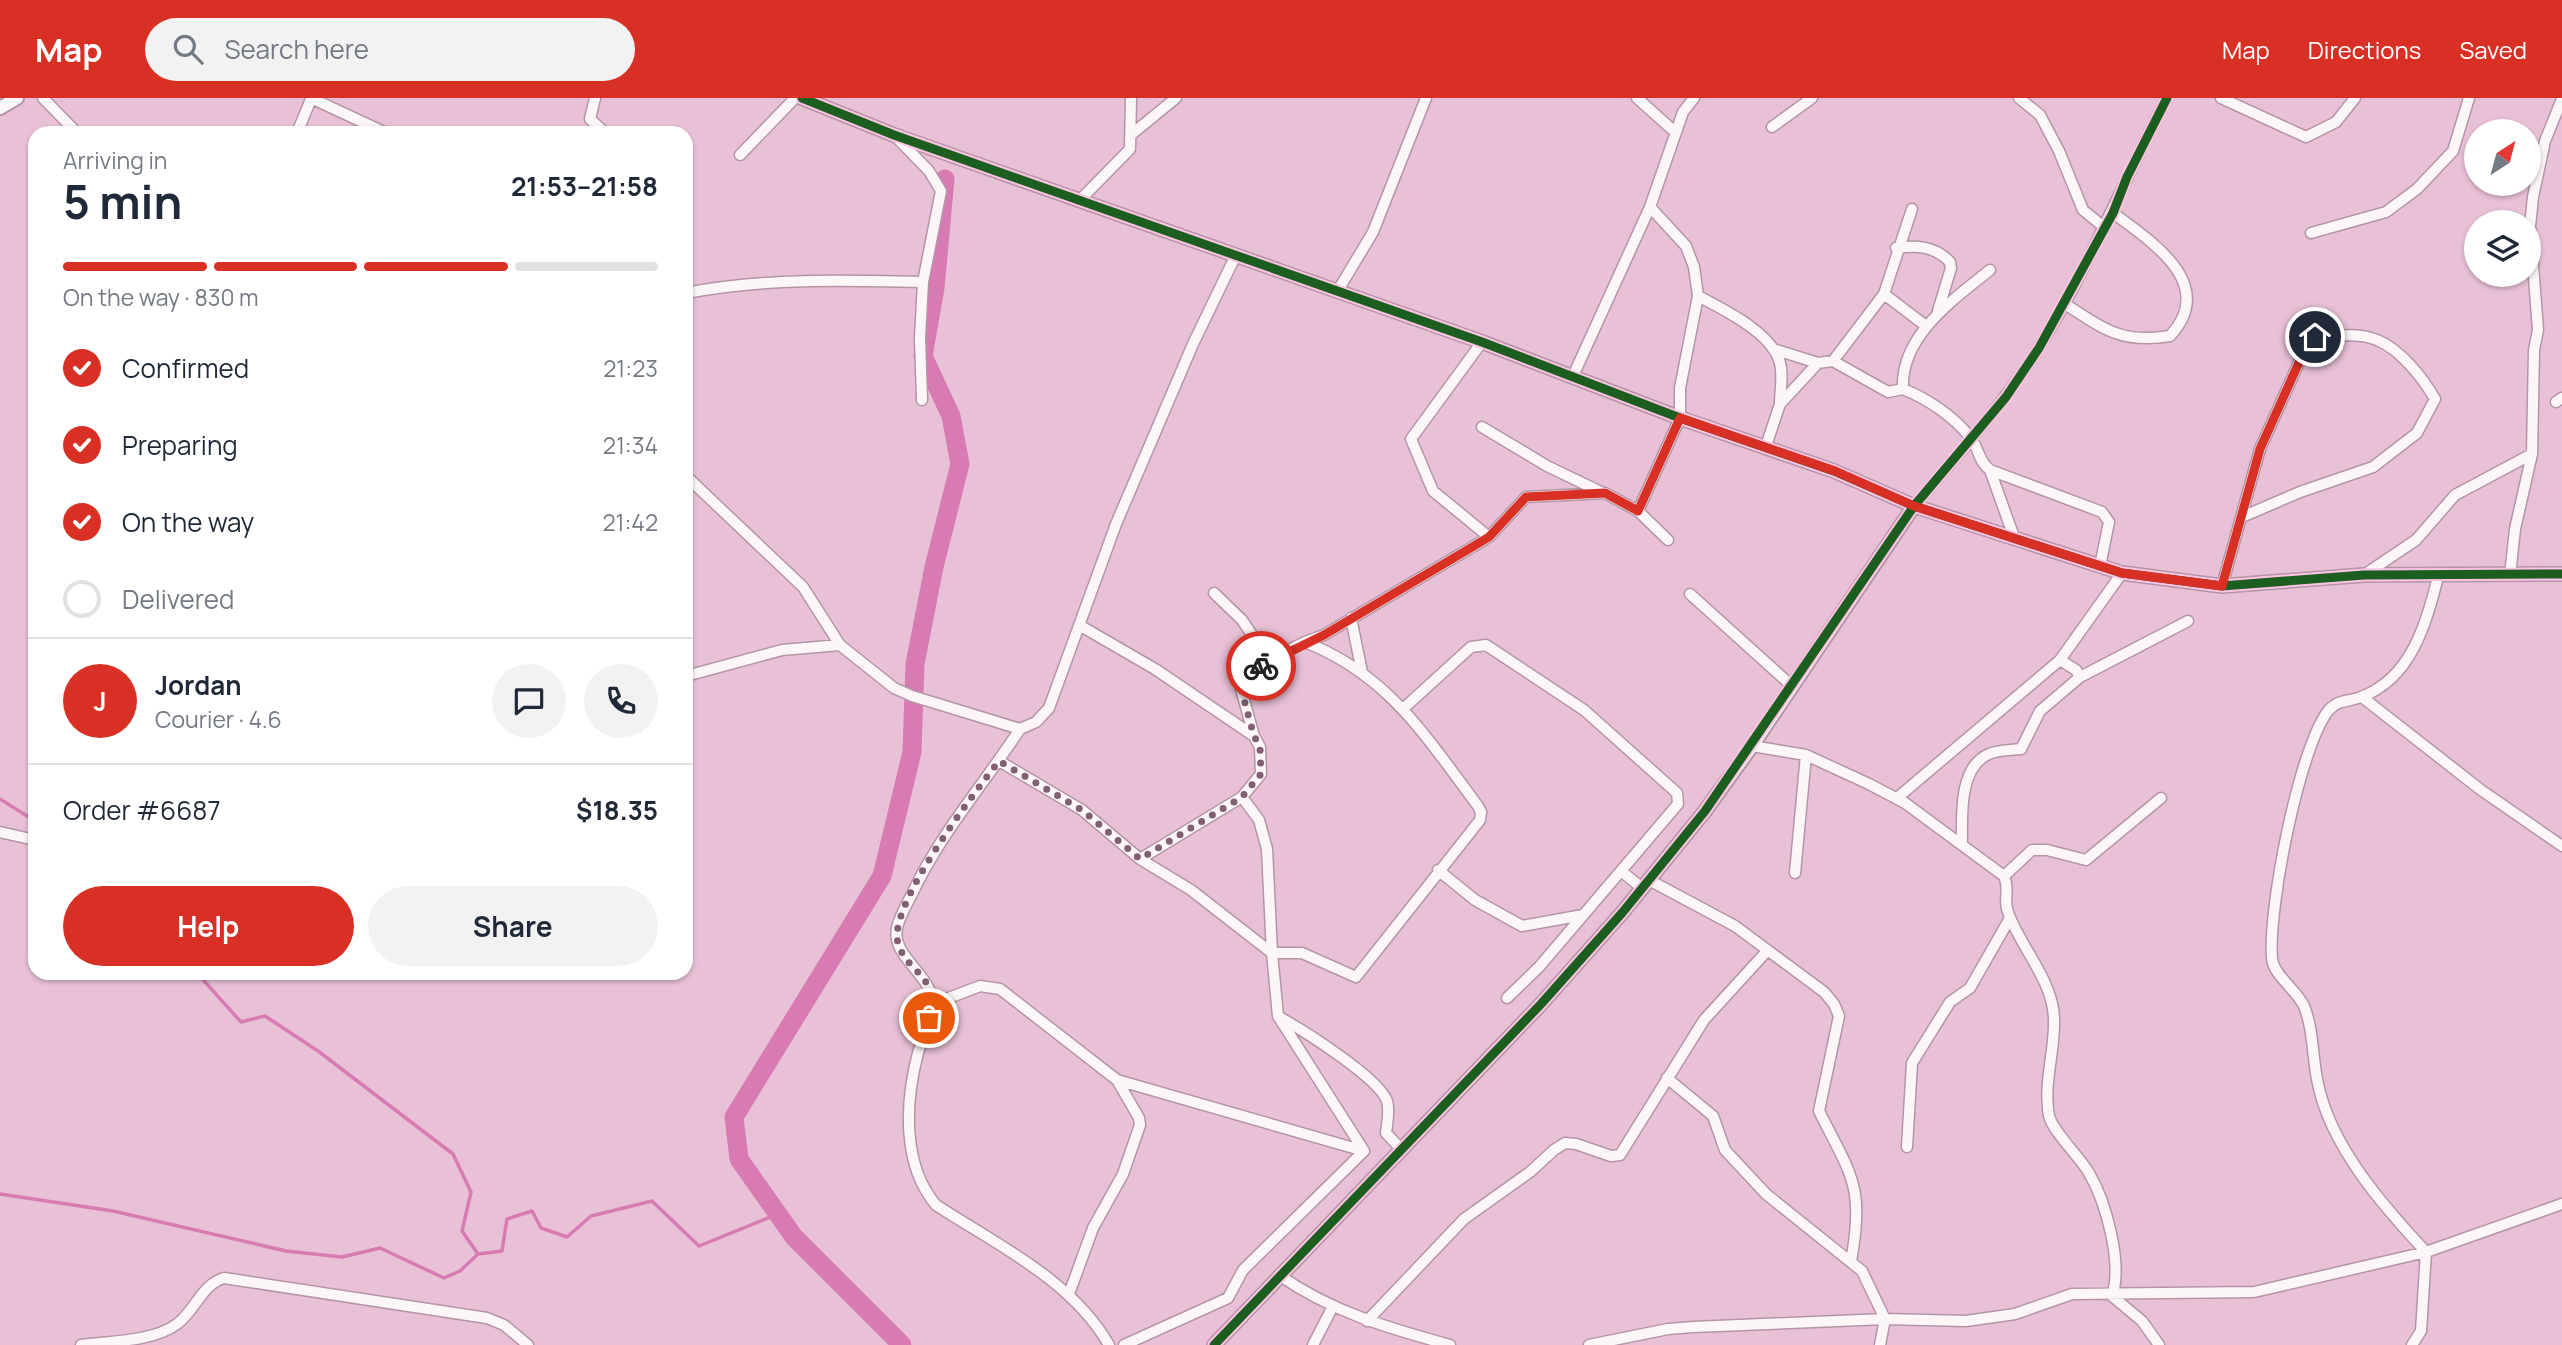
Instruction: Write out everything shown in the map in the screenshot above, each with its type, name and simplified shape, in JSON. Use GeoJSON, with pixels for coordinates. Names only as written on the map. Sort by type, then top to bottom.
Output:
{"type":"FeatureCollection","features":[{"type":"Feature","properties":{"kind":"street"},"geometry":{"type":"LineString","coordinates":[[0,108],[17,98]]}},
{"type":"Feature","properties":{"kind":"street"},"geometry":{"type":"LineString","coordinates":[[43,98],[70,126]]}},
{"type":"Feature","properties":{"kind":"street"},"geometry":{"type":"LineString","coordinates":[[595,98],[590,119],[598,126]]}},
{"type":"Feature","properties":{"kind":"street"},"geometry":{"type":"LineString","coordinates":[[740,155],[795,98]]}},
{"type":"Feature","properties":{"kind":"street"},"geometry":{"type":"LineString","coordinates":[[802,98],[824,102],[894,135],[1482,342],[1680,418],[1835,471],[1914,506],[2122,573],[2222,586],[2364,575],[2438,577],[2562,574]]}},
{"type":"Feature","properties":{"kind":"street"},"geometry":{"type":"LineString","coordinates":[[1081,199],[1130,149],[1131,98]]}},
{"type":"Feature","properties":{"kind":"street"},"geometry":{"type":"LineString","coordinates":[[1132,134],[1176,98]]}},
{"type":"Feature","properties":{"kind":"street"},"geometry":{"type":"LineString","coordinates":[[1337,292],[1373,232],[1426,98]]}},
{"type":"Feature","properties":{"kind":"street"},"geometry":{"type":"LineString","coordinates":[[1637,98],[1675,132]]}},
{"type":"Feature","properties":{"kind":"street"},"geometry":{"type":"LineString","coordinates":[[1573,376],[1650,207],[1683,112],[1694,98]]}},
{"type":"Feature","properties":{"kind":"street"},"geometry":{"type":"LineString","coordinates":[[1772,127],[1812,98]]}},
{"type":"Feature","properties":{"kind":"street"},"geometry":{"type":"LineString","coordinates":[[2019,98],[2040,115],[2059,150],[2083,210],[2105,228]]}},
{"type":"Feature","properties":{"kind":"street"},"geometry":{"type":"LineString","coordinates":[[1214,1345],[1400,1148],[1541,1004],[1645,884],[1752,746],[1914,506],[2006,397],[2065,304],[2113,213],[2127,177],[2166,98]]}},
{"type":"Feature","properties":{"kind":"street"},"geometry":{"type":"LineString","coordinates":[[2221,98],[2238,101],[2306,136],[2336,122],[2355,98]]}},
{"type":"Feature","properties":{"kind":"street"},"geometry":{"type":"LineString","coordinates":[[2311,233],[2386,212],[2417,189],[2453,151],[2469,98]]}},
{"type":"Feature","properties":{"kind":"street"},"geometry":{"type":"LineString","coordinates":[[300,126],[311,99],[371,126]]}},
{"type":"Feature","properties":{"kind":"street"},"geometry":{"type":"LineString","coordinates":[[2510,575],[2515,529],[2532,454],[2534,350],[2538,330],[2530,226],[2532,206],[2545,141],[2562,99]]}},
{"type":"Feature","properties":{"kind":"street"},"geometry":{"type":"LineString","coordinates":[[894,135],[929,171],[941,191],[923,282],[920,338],[922,400]]}},
{"type":"Feature","properties":{"kind":"street"},"geometry":{"type":"LineString","coordinates":[[1638,511],[1680,418],[1679,388],[1698,296],[1694,267],[1685,246],[1650,207]]}},
{"type":"Feature","properties":{"kind":"street"},"geometry":{"type":"LineString","coordinates":[[1832,361],[1884,294],[1896,248],[1912,209]]}},
{"type":"Feature","properties":{"kind":"street"},"geometry":{"type":"LineString","coordinates":[[2065,304],[2103,328],[2129,339],[2170,335],[2186,316],[2188,302],[2179,272],[2171,261],[2113,213]]}},
{"type":"Feature","properties":{"kind":"street"},"geometry":{"type":"LineString","coordinates":[[1896,248],[1914,245],[1930,249],[1950,262],[1951,268],[1938,311]]}},
{"type":"Feature","properties":{"kind":"street"},"geometry":{"type":"LineString","coordinates":[[1109,1345],[1098,1325],[1069,1294],[936,1205],[922,1188],[914,1165],[909,1112],[912,1077],[933,1004],[920,972],[899,947],[897,927],[941,842],[1020,729],[1036,722],[1049,708],[1116,524],[1193,344],[1235,257]]}},
{"type":"Feature","properties":{"kind":"street"},"geometry":{"type":"LineString","coordinates":[[1903,388],[1906,365],[1926,326],[1938,311],[1990,270]]}},
{"type":"Feature","properties":{"kind":"street"},"geometry":{"type":"LineString","coordinates":[[693,292],[736,284],[812,279],[923,282]]}},
{"type":"Feature","properties":{"kind":"street"},"geometry":{"type":"LineString","coordinates":[[1884,294],[1926,326]]}},
{"type":"Feature","properties":{"kind":"street"},"geometry":{"type":"LineString","coordinates":[[1698,296],[1749,325],[1773,349],[1780,362],[1780,404],[1766,446]]}},
{"type":"Feature","properties":{"kind":"street"},"geometry":{"type":"LineString","coordinates":[[2222,586],[2260,449],[2301,358],[2315,337],[2358,335],[2378,340],[2422,375],[2435,399],[2417,433],[2373,467],[2301,492],[2242,517]]}},
{"type":"Feature","properties":{"kind":"street"},"geometry":{"type":"LineString","coordinates":[[1482,342],[1411,439],[1433,491],[1489,537]]}},
{"type":"Feature","properties":{"kind":"street"},"geometry":{"type":"LineString","coordinates":[[1773,349],[1818,363],[1832,361],[1888,392],[1903,388],[1928,399],[1971,438],[1981,463],[1990,470],[2102,512],[2109,522],[2101,566]]}},
{"type":"Feature","properties":{"kind":"street"},"geometry":{"type":"LineString","coordinates":[[1780,404],[1818,363]]}},
{"type":"Feature","properties":{"kind":"street"},"geometry":{"type":"LineString","coordinates":[[1482,428],[1547,466],[1638,511],[1668,540]]}},
{"type":"Feature","properties":{"kind":"street"},"geometry":{"type":"LineString","coordinates":[[2364,575],[2416,540],[2455,495],[2532,454]]}},
{"type":"Feature","properties":{"kind":"street"},"geometry":{"type":"LineString","coordinates":[[1990,470],[2014,537]]}},
{"type":"Feature","properties":{"kind":"street"},"geometry":{"type":"LineString","coordinates":[[693,483],[803,587],[840,645],[894,688],[933,703],[1020,729]]}},
{"type":"Feature","properties":{"kind":"street"},"geometry":{"type":"LineString","coordinates":[[1140,859],[1242,797],[1261,774],[1260,747],[1254,736],[1241,689],[1245,681],[1269,660],[1351,618],[1489,537],[1526,497],[1605,493]]}},
{"type":"Feature","properties":{"kind":"street"},"geometry":{"type":"LineString","coordinates":[[1897,798],[2060,660],[2122,573]]}},
{"type":"Feature","properties":{"kind":"street"},"geometry":{"type":"LineString","coordinates":[[2412,1345],[2421,1331],[2426,1252],[2376,1199],[2356,1167],[2327,1111],[2318,1085],[2312,1038],[2304,1006],[2272,960],[2279,876],[2293,809],[2316,734],[2329,710],[2342,700],[2362,697],[2392,677],[2415,648],[2438,577]]}},
{"type":"Feature","properties":{"kind":"street"},"geometry":{"type":"LineString","coordinates":[[1214,593],[1242,620],[1269,660]]}},
{"type":"Feature","properties":{"kind":"street"},"geometry":{"type":"LineString","coordinates":[[1690,594],[1792,686]]}},
{"type":"Feature","properties":{"kind":"street"},"geometry":{"type":"LineString","coordinates":[[1351,618],[1362,673]]}},
{"type":"Feature","properties":{"kind":"street"},"geometry":{"type":"LineString","coordinates":[[1962,844],[1961,808],[1976,763],[1989,753],[2021,749],[2040,711],[2080,677],[2188,621]]}},
{"type":"Feature","properties":{"kind":"street"},"geometry":{"type":"LineString","coordinates":[[1079,625],[1155,669],[1254,736]]}},
{"type":"Feature","properties":{"kind":"street"},"geometry":{"type":"LineString","coordinates":[[999,761],[1082,810],[1140,859],[1191,890],[1272,953],[1302,953],[1356,977],[1480,820],[1481,812],[1404,708],[1362,673],[1335,655],[1305,642]]}},
{"type":"Feature","properties":{"kind":"street"},"geometry":{"type":"LineString","coordinates":[[693,674],[782,650],[840,645]]}},
{"type":"Feature","properties":{"kind":"street"},"geometry":{"type":"LineString","coordinates":[[1404,708],[1471,647],[1486,645],[1584,710],[1677,793],[1679,798],[1678,804],[1539,967],[1507,998]]}},
{"type":"Feature","properties":{"kind":"street"},"geometry":{"type":"LineString","coordinates":[[2060,660],[2076,670],[2080,677]]}},
{"type":"Feature","properties":{"kind":"street"},"geometry":{"type":"LineString","coordinates":[[2362,697],[2482,790],[2562,846]]}},
{"type":"Feature","properties":{"kind":"street"},"geometry":{"type":"LineString","coordinates":[[1752,746],[1806,755],[1897,798],[2004,876],[2008,886],[2006,906],[2010,918],[2051,1001],[2054,1018],[2048,1079],[2049,1118],[2089,1173],[2104,1207],[2118,1279],[2112,1296]]}},
{"type":"Feature","properties":{"kind":"street"},"geometry":{"type":"LineString","coordinates":[[1795,873],[1806,755]]}},
{"type":"Feature","properties":{"kind":"street"},"geometry":{"type":"LineString","coordinates":[[1242,797],[1259,820],[1267,849],[1278,1016],[1364,1151]]}},
{"type":"Feature","properties":{"kind":"street"},"geometry":{"type":"LineString","coordinates":[[2004,876],[2032,850],[2047,850],[2086,860],[2161,798]]}},
{"type":"Feature","properties":{"kind":"street"},"geometry":{"type":"LineString","coordinates":[[0,832],[28,838]]}},
{"type":"Feature","properties":{"kind":"street"},"geometry":{"type":"LineString","coordinates":[[1438,870],[1475,900],[1522,926],[1583,915]]}},
{"type":"Feature","properties":{"kind":"street"},"geometry":{"type":"LineString","coordinates":[[1621,871],[1735,926],[1824,992],[1834,1004],[1839,1016],[1819,1111],[1849,1168],[1858,1198],[1851,1261]]}},
{"type":"Feature","properties":{"kind":"street"},"geometry":{"type":"LineString","coordinates":[[1907,1147],[1912,1062],[1950,1002],[1970,988],[2010,918]]}},
{"type":"Feature","properties":{"kind":"street"},"geometry":{"type":"LineString","coordinates":[[1367,1321],[1464,1219],[1530,1172],[1553,1150],[1565,1143],[1576,1143],[1611,1156],[1620,1155],[1711,1011],[1767,951]]}},
{"type":"Feature","properties":{"kind":"street"},"geometry":{"type":"LineString","coordinates":[[933,1004],[980,986],[1000,989],[1117,1080],[1364,1151]]}},
{"type":"Feature","properties":{"kind":"street"},"geometry":{"type":"LineString","coordinates":[[1278,1016],[1342,1059],[1381,1091],[1388,1106],[1386,1133],[1400,1148]]}},
{"type":"Feature","properties":{"kind":"street"},"geometry":{"type":"LineString","coordinates":[[1667,1078],[1713,1116],[1726,1150],[1766,1195],[1851,1261],[1871,1283],[1885,1319],[1880,1345]]}},
{"type":"Feature","properties":{"kind":"street"},"geometry":{"type":"LineString","coordinates":[[1069,1294],[1093,1228],[1123,1174],[1140,1125],[1139,1118],[1117,1080]]}},
{"type":"Feature","properties":{"kind":"street"},"geometry":{"type":"LineString","coordinates":[[1124,1345],[1228,1298],[1243,1270],[1364,1151]]}},
{"type":"Feature","properties":{"kind":"street"},"geometry":{"type":"LineString","coordinates":[[1588,1345],[1668,1328],[1885,1319],[1966,1321],[2015,1314],[2072,1294],[2112,1296],[2254,1292],[2426,1252],[2562,1204]]}},
{"type":"Feature","properties":{"kind":"street"},"geometry":{"type":"LineString","coordinates":[[1279,1275],[1332,1308],[1450,1345]]}},
{"type":"Feature","properties":{"kind":"street"},"geometry":{"type":"LineString","coordinates":[[81,1345],[160,1334],[180,1322],[208,1288],[224,1278],[487,1318],[504,1325],[528,1345]]}},
{"type":"Feature","properties":{"kind":"street"},"geometry":{"type":"LineString","coordinates":[[2112,1296],[2142,1321],[2159,1345]]}},
{"type":"Feature","properties":{"kind":"street"},"geometry":{"type":"LineString","coordinates":[[1313,1345],[1332,1308]]}},
{"type":"Feature","properties":{"kind":"waterway"},"geometry":{"type":"LineString","coordinates":[[902,1345],[794,1237],[739,1159],[734,1117],[882,876],[912,752],[915,664],[934,567],[960,464],[951,416],[923,356],[935,288],[945,179]]}},
{"type":"Feature","properties":{"kind":"waterway"},"geometry":{"type":"LineString","coordinates":[[0,799],[28,817]]}},
{"type":"Feature","properties":{"kind":"waterway"},"geometry":{"type":"LineString","coordinates":[[203,980],[241,1022],[265,1016],[318,1051],[453,1154],[471,1192],[462,1231],[478,1254],[502,1251],[507,1219],[532,1211],[541,1228],[567,1237],[591,1216],[652,1201],[699,1246],[778,1214]]}},
{"type":"Feature","properties":{"kind":"waterway"},"geometry":{"type":"LineString","coordinates":[[0,1194],[113,1211],[286,1251],[342,1257],[380,1248],[444,1278],[460,1271],[478,1254]]}},
{"type":"Feature","properties":{"kind":"cycle path"},"geometry":{"type":"LineString","coordinates":[[802,98],[894,135],[1482,342],[1680,418],[1834,471],[1914,506],[2122,573],[2222,586],[2364,575],[2562,574]]}},
{"type":"Feature","properties":{"kind":"cycle path"},"geometry":{"type":"LineString","coordinates":[[1214,1345],[1541,1004],[1622,913],[1705,811],[1914,506],[2006,397],[2039,348],[2113,213],[2127,177],[2167,98]]}},
{"type":"Feature","properties":{"kind":"way so far"},"geometry":{"type":"LineString","coordinates":[[929,1018],[933,1004],[927,985],[899,947],[897,927],[935,852],[959,813],[999,761],[1082,810],[1140,859],[1242,797],[1261,774],[1260,747],[1254,736],[1241,689],[1245,681],[1261,666]]}},
{"type":"Feature","properties":{"kind":"route"},"geometry":{"type":"LineString","coordinates":[[1261,666],[1305,642],[1324,635],[1489,537],[1526,497],[1536,494],[1605,493],[1638,511],[1680,418],[1835,471],[1914,506],[2122,573],[2222,586],[2260,449],[2301,358],[2315,337]]}}]}
